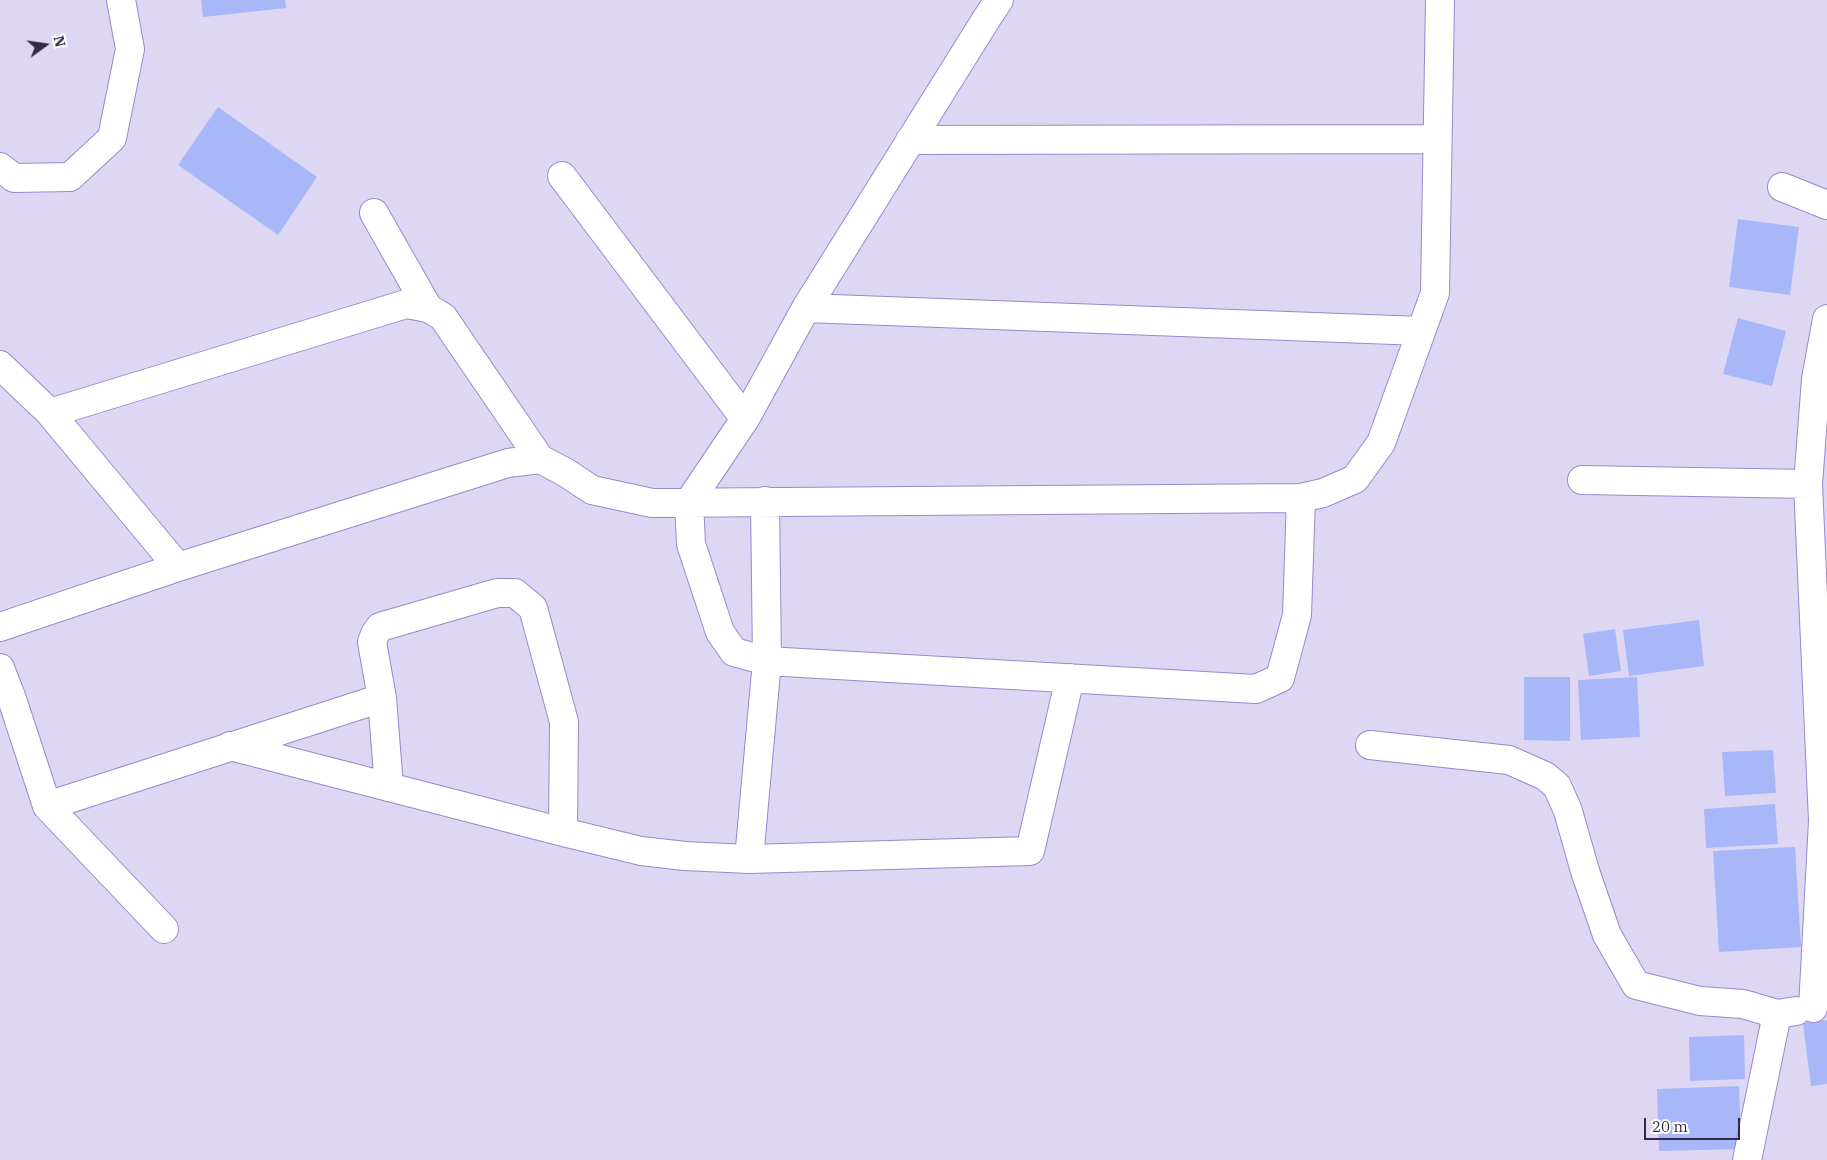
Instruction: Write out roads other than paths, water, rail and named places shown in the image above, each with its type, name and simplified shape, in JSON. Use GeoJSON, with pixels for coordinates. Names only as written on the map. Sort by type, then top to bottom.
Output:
{"type":"FeatureCollection","features":[{"type":"Feature","properties":{"kind":"street"},"geometry":{"type":"LineString","coordinates":[[0,167],[14,178],[70,177],[112,138],[130,49],[121,0]]}},
{"type":"Feature","properties":{"kind":"street"},"geometry":{"type":"LineString","coordinates":[[1000,0],[910,140],[806,308],[745,419],[689,502],[691,544],[720,632],[734,652],[767,661],[1256,690],[1280,678],[1297,615],[1302,498]]}},
{"type":"Feature","properties":{"kind":"street"},"geometry":{"type":"LineString","coordinates":[[50,413],[406,304],[428,308],[443,317],[540,459],[565,472],[592,490],[652,502],[1302,498],[1323,493],[1354,479],[1381,443],[1435,293],[1440,0]]}},
{"type":"Feature","properties":{"kind":"street"},"geometry":{"type":"LineString","coordinates":[[910,140],[1437,139]]}},
{"type":"Feature","properties":{"kind":"street"},"geometry":{"type":"LineString","coordinates":[[562,176],[745,419]]}},
{"type":"Feature","properties":{"kind":"street"},"geometry":{"type":"LineString","coordinates":[[1782,187],[1827,205]]}},
{"type":"Feature","properties":{"kind":"street"},"geometry":{"type":"LineString","coordinates":[[374,213],[428,308]]}},
{"type":"Feature","properties":{"kind":"street"},"geometry":{"type":"LineString","coordinates":[[806,308],[1421,331]]}},
{"type":"Feature","properties":{"kind":"street"},"geometry":{"type":"LineString","coordinates":[[1370,745],[1509,760],[1545,776],[1558,786],[1568,811],[1585,871],[1607,935],[1636,986],[1700,1001],[1743,1004],[1777,1014],[1820,1008],[1823,821],[1808,484],[1816,379],[1827,320]]}},
{"type":"Feature","properties":{"kind":"street"},"geometry":{"type":"LineString","coordinates":[[0,365],[50,413],[178,567]]}},
{"type":"Feature","properties":{"kind":"street"},"geometry":{"type":"LineString","coordinates":[[0,627],[178,567],[508,463],[540,459]]}},
{"type":"Feature","properties":{"kind":"street"},"geometry":{"type":"LineString","coordinates":[[1582,480],[1808,484]]}},
{"type":"Feature","properties":{"kind":"street"},"geometry":{"type":"LineString","coordinates":[[750,859],[767,661],[765,501]]}},
{"type":"Feature","properties":{"kind":"street"},"geometry":{"type":"LineString","coordinates":[[389,787],[382,698],[372,642],[375,634],[380,627],[497,593],[515,593],[533,608],[564,722],[563,832]]}},
{"type":"Feature","properties":{"kind":"street"},"geometry":{"type":"LineString","coordinates":[[0,668],[47,806],[164,929]]}},
{"type":"Feature","properties":{"kind":"street"},"geometry":{"type":"LineString","coordinates":[[230,746],[641,851],[684,856],[750,859],[1030,852],[1070,678]]}},
{"type":"Feature","properties":{"kind":"street"},"geometry":{"type":"LineString","coordinates":[[47,806],[382,698]]}},
{"type":"Feature","properties":{"kind":"street"},"geometry":{"type":"LineString","coordinates":[[1747,1160],[1777,1014]]}}]}
